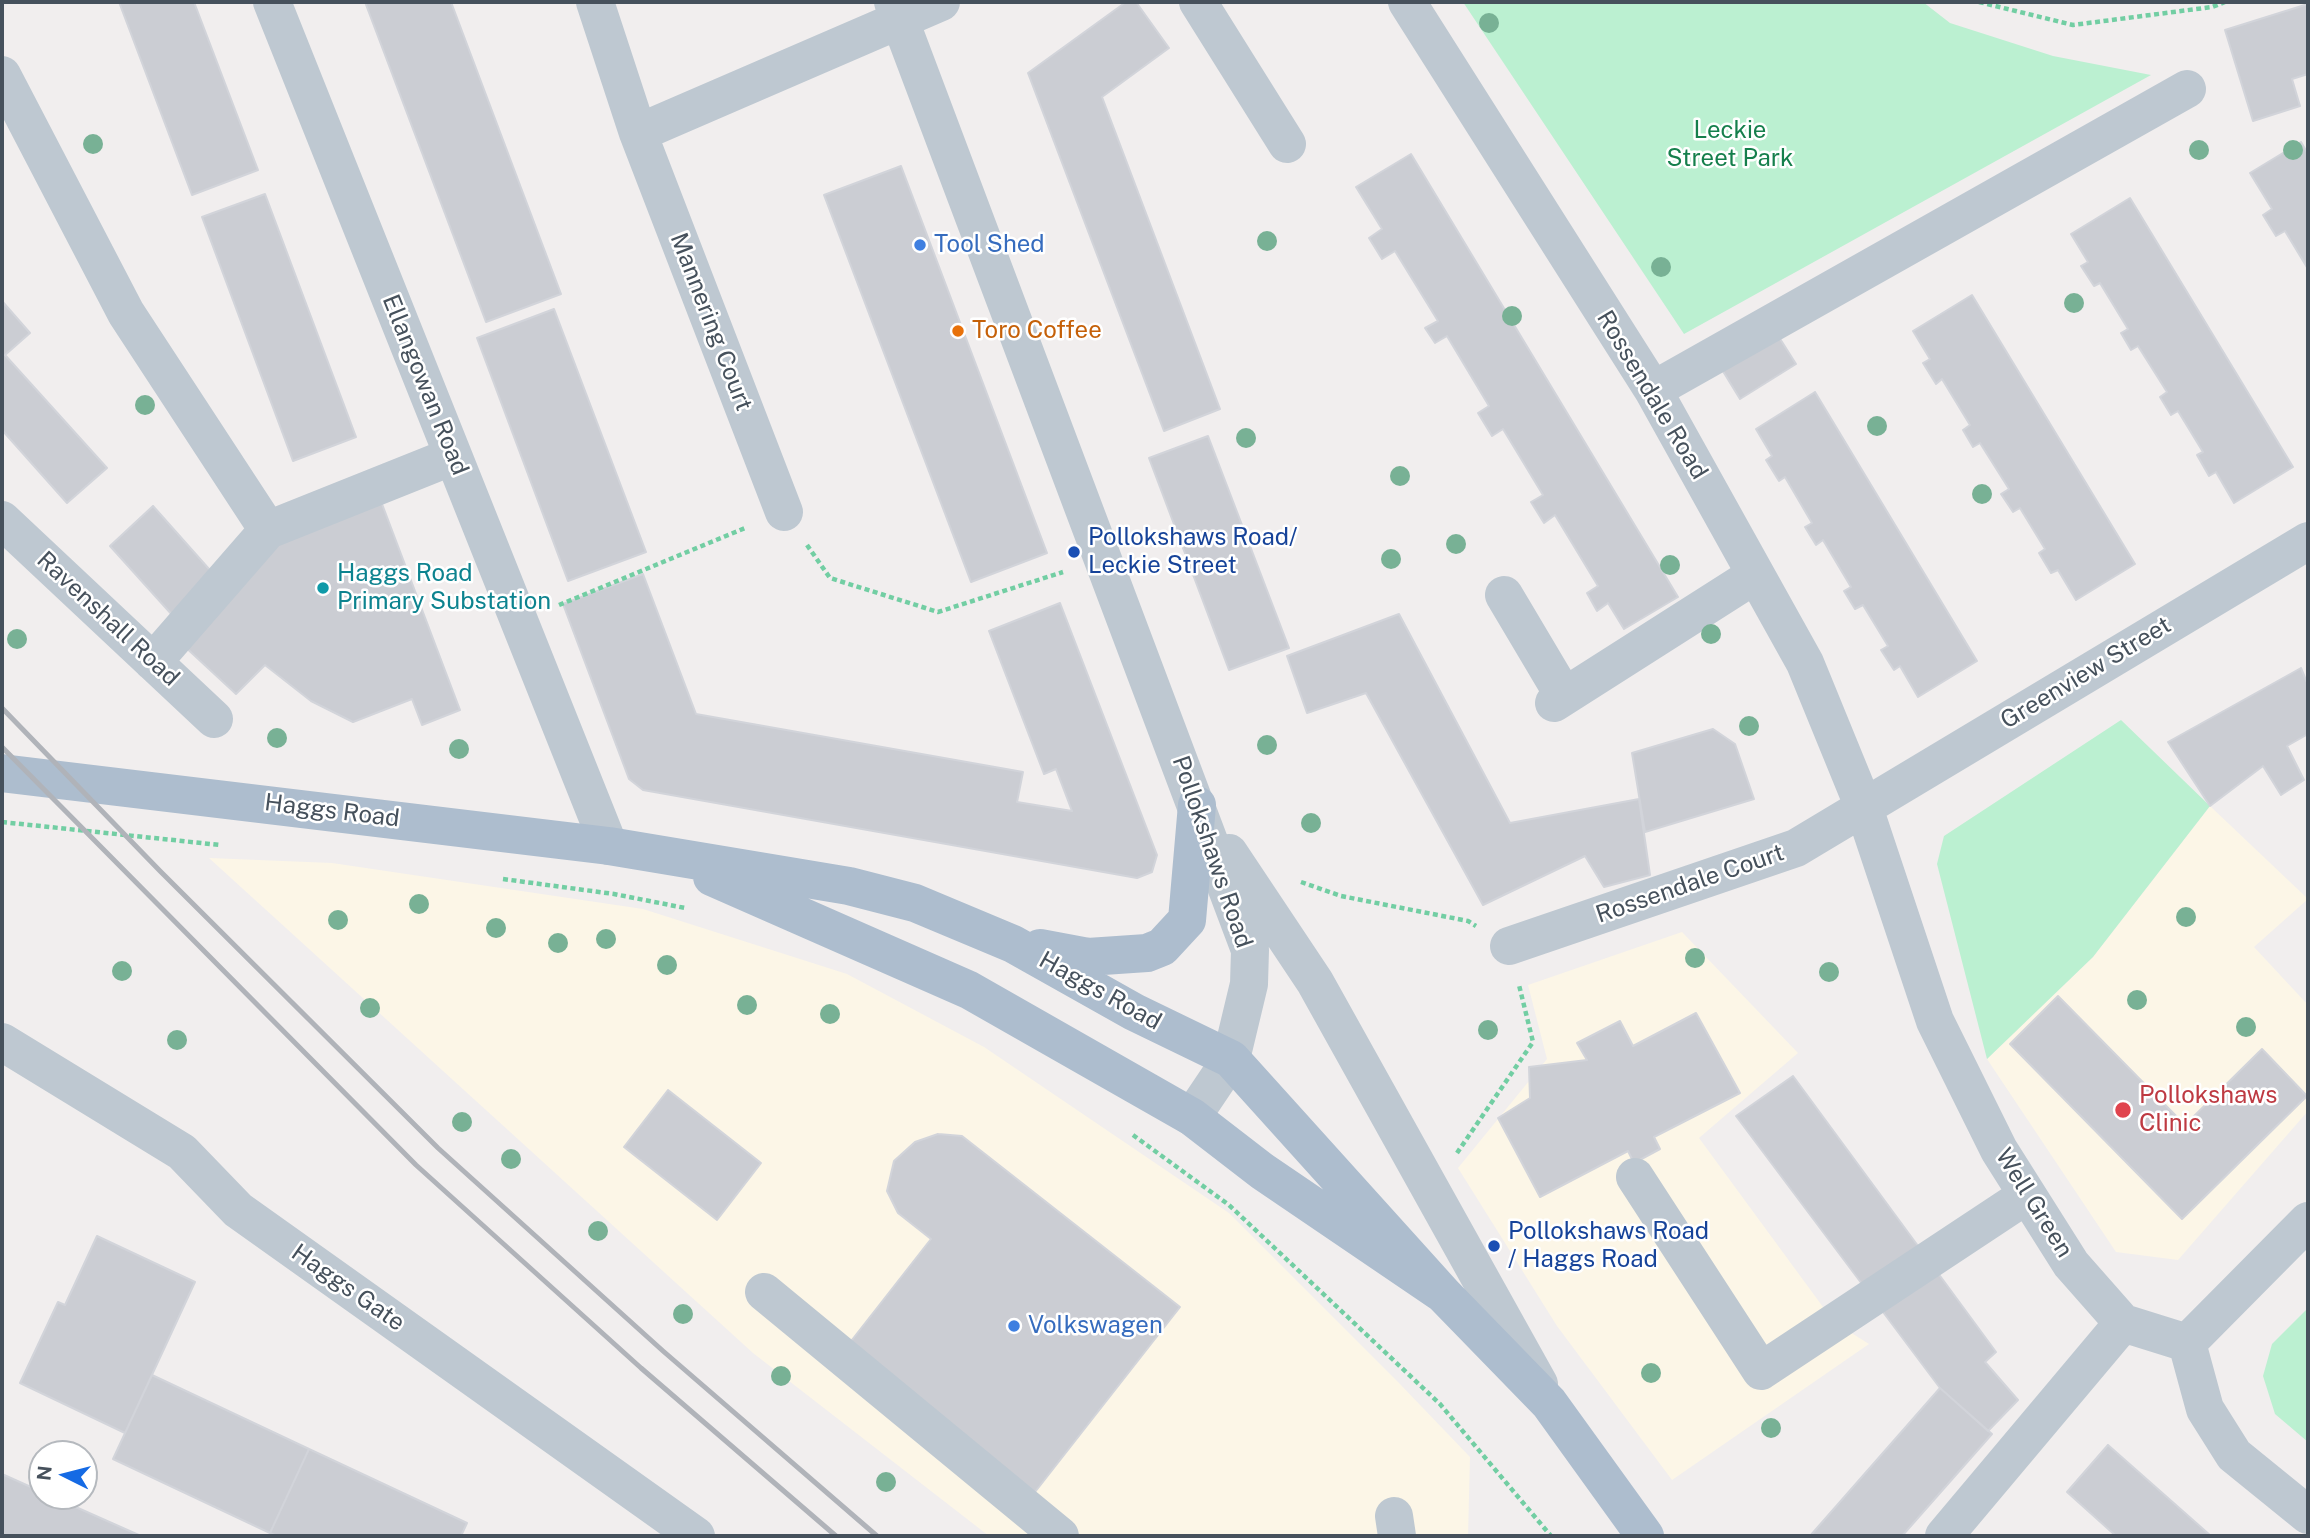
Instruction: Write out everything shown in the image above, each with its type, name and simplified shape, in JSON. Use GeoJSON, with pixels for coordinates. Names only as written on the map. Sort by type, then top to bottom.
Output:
{"type":"FeatureCollection","features":[{"type":"Feature","properties":{"kind":"main road","name":"Haggs Road"},"geometry":{"type":"LineString","coordinates":[[2,773],[609,846],[849,886],[915,903],[1013,944],[1134,1012],[1231,1059],[1443,1294]]}},
{"type":"Feature","properties":{"kind":"main road"},"geometry":{"type":"LineString","coordinates":[[1013,944],[1088,957],[1147,953],[1162,947],[1186,920],[1197,804]]}},
{"type":"Feature","properties":{"kind":"main road","name":"Haggs Road"},"geometry":{"type":"LineString","coordinates":[[662,855],[969,990],[1192,1117]]}},
{"type":"Feature","properties":{"kind":"main road"},"geometry":{"type":"LineString","coordinates":[[1192,1117],[1262,1171],[1443,1294],[1549,1402],[1645,1536]]}},
{"type":"Feature","properties":{"kind":"street","name":"Ellangowan Road"},"geometry":{"type":"LineString","coordinates":[[272,2],[609,846]]}},
{"type":"Feature","properties":{"kind":"street","name":"Mannering Court"},"geometry":{"type":"LineString","coordinates":[[595,2],[638,133],[784,512]]}},
{"type":"Feature","properties":{"kind":"street"},"geometry":{"type":"LineString","coordinates":[[638,133],[895,10],[941,2]]}},
{"type":"Feature","properties":{"kind":"street"},"geometry":{"type":"LineString","coordinates":[[1198,2],[1287,144]]}},
{"type":"Feature","properties":{"kind":"street","name":"Rossendale Road"},"geometry":{"type":"LineString","coordinates":[[1407,2],[1653,390],[1805,663],[1863,805]]}},
{"type":"Feature","properties":{"kind":"street","name":"Pollokshaws Road"},"geometry":{"type":"LineString","coordinates":[[895,10],[1250,950],[1249,984],[1231,1059],[1192,1117]]}},
{"type":"Feature","properties":{"kind":"street"},"geometry":{"type":"LineString","coordinates":[[2,75],[126,313],[268,530]]}},
{"type":"Feature","properties":{"kind":"street"},"geometry":{"type":"LineString","coordinates":[[1653,390],[2187,89]]}},
{"type":"Feature","properties":{"kind":"street"},"geometry":{"type":"LineString","coordinates":[[153,662],[268,530],[453,456]]}},
{"type":"Feature","properties":{"kind":"street","name":"Ravenshall Road"},"geometry":{"type":"LineString","coordinates":[[2,520],[214,719]]}},
{"type":"Feature","properties":{"kind":"street","name":"Greenview Street"},"geometry":{"type":"LineString","coordinates":[[1863,805],[2308,541]]}},
{"type":"Feature","properties":{"kind":"street"},"geometry":{"type":"LineString","coordinates":[[1504,594],[1559,700],[1755,575]]}},
{"type":"Feature","properties":{"kind":"street"},"geometry":{"type":"LineString","coordinates":[[1197,804],[1315,982],[1549,1402]]}},
{"type":"Feature","properties":{"kind":"street","name":"Rossendale Court"},"geometry":{"type":"LineString","coordinates":[[1509,946],[1796,848],[1863,805]]}},
{"type":"Feature","properties":{"kind":"street","name":"Well Green"},"geometry":{"type":"LineString","coordinates":[[1863,805],[1935,1021],[2000,1150],[2027,1195],[2071,1264],[2123,1323]]}},
{"type":"Feature","properties":{"kind":"street","name":"Haggs Gate"},"geometry":{"type":"LineString","coordinates":[[2,1042],[183,1152],[238,1210],[696,1536]]}},
{"type":"Feature","properties":{"kind":"street"},"geometry":{"type":"LineString","coordinates":[[1635,1177],[1761,1371],[2027,1195]]}},
{"type":"Feature","properties":{"kind":"street"},"geometry":{"type":"LineString","coordinates":[[2187,1343],[2308,1221]]}},
{"type":"Feature","properties":{"kind":"street"},"geometry":{"type":"LineString","coordinates":[[764,1292],[1060,1536]]}},
{"type":"Feature","properties":{"kind":"street"},"geometry":{"type":"LineString","coordinates":[[1944,1536],[2123,1323],[2187,1343]]}},
{"type":"Feature","properties":{"kind":"street"},"geometry":{"type":"LineString","coordinates":[[2187,1343],[2206,1409],[2234,1455],[2308,1515]]}},
{"type":"Feature","properties":{"kind":"path"},"geometry":{"type":"LineString","coordinates":[[1979,2],[2073,25],[2212,7],[2224,2]]}},
{"type":"Feature","properties":{"kind":"path"},"geometry":{"type":"LineString","coordinates":[[519,621],[784,512],[830,578],[938,612],[1104,559]]}},
{"type":"Feature","properties":{"kind":"path"},"geometry":{"type":"LineString","coordinates":[[2,822],[231,846]]}},
{"type":"Feature","properties":{"kind":"path"},"geometry":{"type":"LineString","coordinates":[[499,878],[614,894],[694,910]]}},
{"type":"Feature","properties":{"kind":"path"},"geometry":{"type":"LineString","coordinates":[[1301,882],[1341,896],[1468,921],[1509,946],[1534,1042],[1430,1191]]}},
{"type":"Feature","properties":{"kind":"path"},"geometry":{"type":"LineString","coordinates":[[1130,1133],[1229,1205],[1440,1404],[1551,1536]]}},
{"type":"Feature","properties":{"kind":"shaded area"},"geometry":{"type":"Polygon","coordinates":[[[2210,806],[2308,899],[2254,947],[2308,1005],[2308,1111],[2178,1260],[2116,1252],[1987,1059],[2093,957],[2210,806]]]}},
{"type":"Feature","properties":{"kind":"shaded area"},"geometry":{"type":"Polygon","coordinates":[[[209,858],[332,863],[643,909],[847,974],[984,1047],[1229,1213],[1398,1382],[1470,1457],[1468,1536],[989,1536],[753,1353],[209,858]]]}},
{"type":"Feature","properties":{"kind":"shaded area"},"geometry":{"type":"Polygon","coordinates":[[[1682,932],[1798,1053],[1699,1138],[1834,1322],[1869,1344],[1672,1480],[1557,1326],[1458,1168],[1547,1059],[1528,985],[1682,932]]]}},
{"type":"Feature","properties":{"kind":"green space","name":"Leckie Street Park"},"geometry":{"type":"Polygon","coordinates":[[[1463,2],[1923,2],[1950,23],[2053,56],[2151,75],[1684,334],[1463,2]]]}},
{"type":"Feature","properties":{"kind":"green space"},"geometry":{"type":"Polygon","coordinates":[[[2121,720],[2210,806],[2093,957],[1987,1059],[1937,864],[1944,836],[2121,720]]]}},
{"type":"Feature","properties":{"kind":"green space"},"geometry":{"type":"Polygon","coordinates":[[[2308,1308],[2308,1442],[2275,1414],[2263,1376],[2272,1344],[2308,1308]]]}},
{"type":"Feature","properties":{"kind":"building"},"geometry":{"type":"Polygon","coordinates":[[[119,2],[194,2],[258,170],[192,195],[119,2]]]}},
{"type":"Feature","properties":{"kind":"building"},"geometry":{"type":"Polygon","coordinates":[[[365,2],[451,2],[561,294],[486,322],[365,2]]]}},
{"type":"Feature","properties":{"kind":"building"},"geometry":{"type":"Polygon","coordinates":[[[1126,2],[1136,2],[1169,48],[1102,97],[1220,409],[1164,431],[1028,73],[1126,2]]]}},
{"type":"Feature","properties":{"kind":"building"},"geometry":{"type":"Polygon","coordinates":[[[2308,4],[2308,74],[2292,79],[2300,106],[2253,121],[2225,30],[2308,4]]]}},
{"type":"Feature","properties":{"kind":"building"},"geometry":{"type":"Polygon","coordinates":[[[2301,142],[2308,154],[2308,269],[2285,231],[2276,236],[2263,215],[2272,209],[2250,173],[2301,142]]]}},
{"type":"Feature","properties":{"kind":"building"},"geometry":{"type":"Polygon","coordinates":[[[1411,154],[1678,597],[1624,629],[1608,603],[1597,611],[1587,593],[1598,586],[1555,515],[1544,523],[1531,502],[1543,495],[1503,429],[1492,436],[1478,413],[1489,406],[1447,336],[1435,343],[1425,328],[1438,321],[1395,251],[1382,259],[1369,238],[1382,229],[1356,187],[1411,154]]]}},
{"type":"Feature","properties":{"kind":"building"},"geometry":{"type":"Polygon","coordinates":[[[901,166],[1047,553],[971,582],[824,195],[901,166]]]}},
{"type":"Feature","properties":{"kind":"building"},"geometry":{"type":"Polygon","coordinates":[[[265,194],[356,437],[293,461],[202,217],[265,194]]]}},
{"type":"Feature","properties":{"kind":"building"},"geometry":{"type":"Polygon","coordinates":[[[2130,198],[2293,467],[2234,503],[2216,472],[2209,476],[2197,455],[2203,452],[2178,411],[2171,415],[2160,397],[2167,392],[2138,346],[2131,350],[2121,333],[2128,329],[2100,283],[2094,286],[2081,266],[2088,262],[2071,234],[2130,198]]]}},
{"type":"Feature","properties":{"kind":"building"},"geometry":{"type":"Polygon","coordinates":[[[1972,295],[2135,564],[2076,600],[2058,570],[2051,573],[2039,553],[2045,549],[2020,508],[2013,512],[2001,494],[2009,489],[1980,443],[1973,447],[1963,430],[1970,425],[1942,379],[1936,384],[1923,363],[1930,359],[1913,331],[1972,295]]]}},
{"type":"Feature","properties":{"kind":"building"},"geometry":{"type":"Polygon","coordinates":[[[2,301],[30,333],[5,355],[107,468],[67,503],[2,430],[2,301]]]}},
{"type":"Feature","properties":{"kind":"building"},"geometry":{"type":"Polygon","coordinates":[[[554,309],[646,552],[568,581],[477,338],[554,309]]]}},
{"type":"Feature","properties":{"kind":"building"},"geometry":{"type":"Polygon","coordinates":[[[1777,334],[1796,364],[1740,399],[1721,368],[1777,334]]]}},
{"type":"Feature","properties":{"kind":"building"},"geometry":{"type":"Polygon","coordinates":[[[1815,392],[1977,661],[1918,697],[1900,666],[1894,670],[1881,650],[1888,646],[1863,605],[1855,609],[1844,591],[1851,587],[1823,540],[1816,545],[1805,527],[1812,523],[1785,477],[1779,481],[1766,460],[1772,456],[1756,429],[1815,392]]]}},
{"type":"Feature","properties":{"kind":"building"},"geometry":{"type":"Polygon","coordinates":[[[1208,436],[1289,648],[1229,670],[1149,458],[1208,436]]]}},
{"type":"Feature","properties":{"kind":"building","name":"Haggs Road Primary Substation"},"geometry":{"type":"Polygon","coordinates":[[[379,496],[460,710],[422,725],[412,699],[353,722],[311,701],[265,665],[236,694],[182,644],[281,532],[379,496]]]}},
{"type":"Feature","properties":{"kind":"building"},"geometry":{"type":"Polygon","coordinates":[[[153,506],[217,578],[174,617],[110,546],[153,506]]]}},
{"type":"Feature","properties":{"kind":"building"},"geometry":{"type":"Polygon","coordinates":[[[643,574],[696,714],[1023,772],[1017,802],[1072,811],[1056,769],[1044,774],[989,631],[1060,603],[1157,855],[1152,872],[1137,878],[643,790],[629,779],[563,604],[643,574]]]}},
{"type":"Feature","properties":{"kind":"building"},"geometry":{"type":"Polygon","coordinates":[[[1399,614],[1510,823],[1639,799],[1650,875],[1604,887],[1585,856],[1483,905],[1366,693],[1307,713],[1287,656],[1399,614]]]}},
{"type":"Feature","properties":{"kind":"building"},"geometry":{"type":"Polygon","coordinates":[[[2301,668],[2308,685],[2308,734],[2287,746],[2304,780],[2281,795],[2263,766],[2210,806],[2168,742],[2301,668]]]}},
{"type":"Feature","properties":{"kind":"building"},"geometry":{"type":"Polygon","coordinates":[[[1713,729],[1735,744],[1754,799],[1645,832],[1632,753],[1713,729]]]}},
{"type":"Feature","properties":{"kind":"building","name":"Pollokshaws Clinic"},"geometry":{"type":"Polygon","coordinates":[[[2058,996],[2185,1125],[2262,1049],[2307,1096],[2182,1219],[2010,1044],[2058,996]]]}},
{"type":"Feature","properties":{"kind":"building"},"geometry":{"type":"Polygon","coordinates":[[[1696,1013],[1740,1093],[1654,1137],[1660,1149],[1634,1163],[1628,1151],[1540,1197],[1498,1118],[1530,1098],[1529,1067],[1587,1060],[1577,1043],[1620,1021],[1633,1046],[1696,1013]]]}},
{"type":"Feature","properties":{"kind":"building"},"geometry":{"type":"Polygon","coordinates":[[[1793,1076],[1996,1352],[1985,1362],[2018,1400],[1988,1431],[1940,1388],[1736,1116],[1793,1076]]]}},
{"type":"Feature","properties":{"kind":"building"},"geometry":{"type":"Polygon","coordinates":[[[668,1090],[761,1163],[717,1220],[624,1147],[668,1090]]]}},
{"type":"Feature","properties":{"kind":"building","name":"Volkswagen"},"geometry":{"type":"Polygon","coordinates":[[[938,1134],[962,1136],[1180,1307],[1035,1492],[848,1345],[931,1239],[898,1213],[887,1191],[894,1161],[915,1142],[938,1134]]]}},
{"type":"Feature","properties":{"kind":"building"},"geometry":{"type":"Polygon","coordinates":[[[97,1236],[195,1282],[125,1433],[20,1383],[58,1302],[65,1305],[97,1236]]]}},
{"type":"Feature","properties":{"kind":"building"},"geometry":{"type":"Polygon","coordinates":[[[152,1375],[309,1449],[270,1533],[113,1459],[152,1375]]]}},
{"type":"Feature","properties":{"kind":"building"},"geometry":{"type":"Polygon","coordinates":[[[1940,1388],[1992,1434],[1902,1536],[1810,1536],[1940,1388]]]}},
{"type":"Feature","properties":{"kind":"building"},"geometry":{"type":"Polygon","coordinates":[[[2108,1445],[2211,1536],[2116,1536],[2067,1492],[2108,1445]]]}},
{"type":"Feature","properties":{"kind":"building"},"geometry":{"type":"Polygon","coordinates":[[[309,1449],[467,1523],[461,1536],[277,1536],[270,1533],[309,1449]]]}},
{"type":"Feature","properties":{"kind":"building"},"geometry":{"type":"Polygon","coordinates":[[[2,1474],[28,1486],[28,1510],[82,1510],[141,1536],[2,1536],[2,1474]]]}},
{"type":"Feature","properties":{"kind":"railway"},"geometry":{"type":"LineString","coordinates":[[2,708],[160,871],[438,1148],[663,1351],[877,1536]]}},
{"type":"Feature","properties":{"kind":"railway"},"geometry":{"type":"LineString","coordinates":[[2,747],[416,1165],[641,1368],[836,1536]]}},
{"type":"Feature","properties":{"kind":"place","name":"Tool Shed"},"geometry":{"type":"Point","coordinates":[920,245]}},
{"type":"Feature","properties":{"kind":"place","name":"Toro Coffee"},"geometry":{"type":"Point","coordinates":[958,331]}},
{"type":"Feature","properties":{"kind":"place","name":"Pollokshaws Road/ Leckie Street"},"geometry":{"type":"Point","coordinates":[1074,552]}},
{"type":"Feature","properties":{"kind":"place","name":"Haggs Road Primary Substation"},"geometry":{"type":"Point","coordinates":[323,588]}},
{"type":"Feature","properties":{"kind":"place","name":"Pollokshaws Clinic"},"geometry":{"type":"Point","coordinates":[2123,1110]}},
{"type":"Feature","properties":{"kind":"place","name":"Pollokshaws Road / Haggs Road"},"geometry":{"type":"Point","coordinates":[1494,1246]}},
{"type":"Feature","properties":{"kind":"place","name":"Volkswagen"},"geometry":{"type":"Point","coordinates":[1014,1326]}}]}
